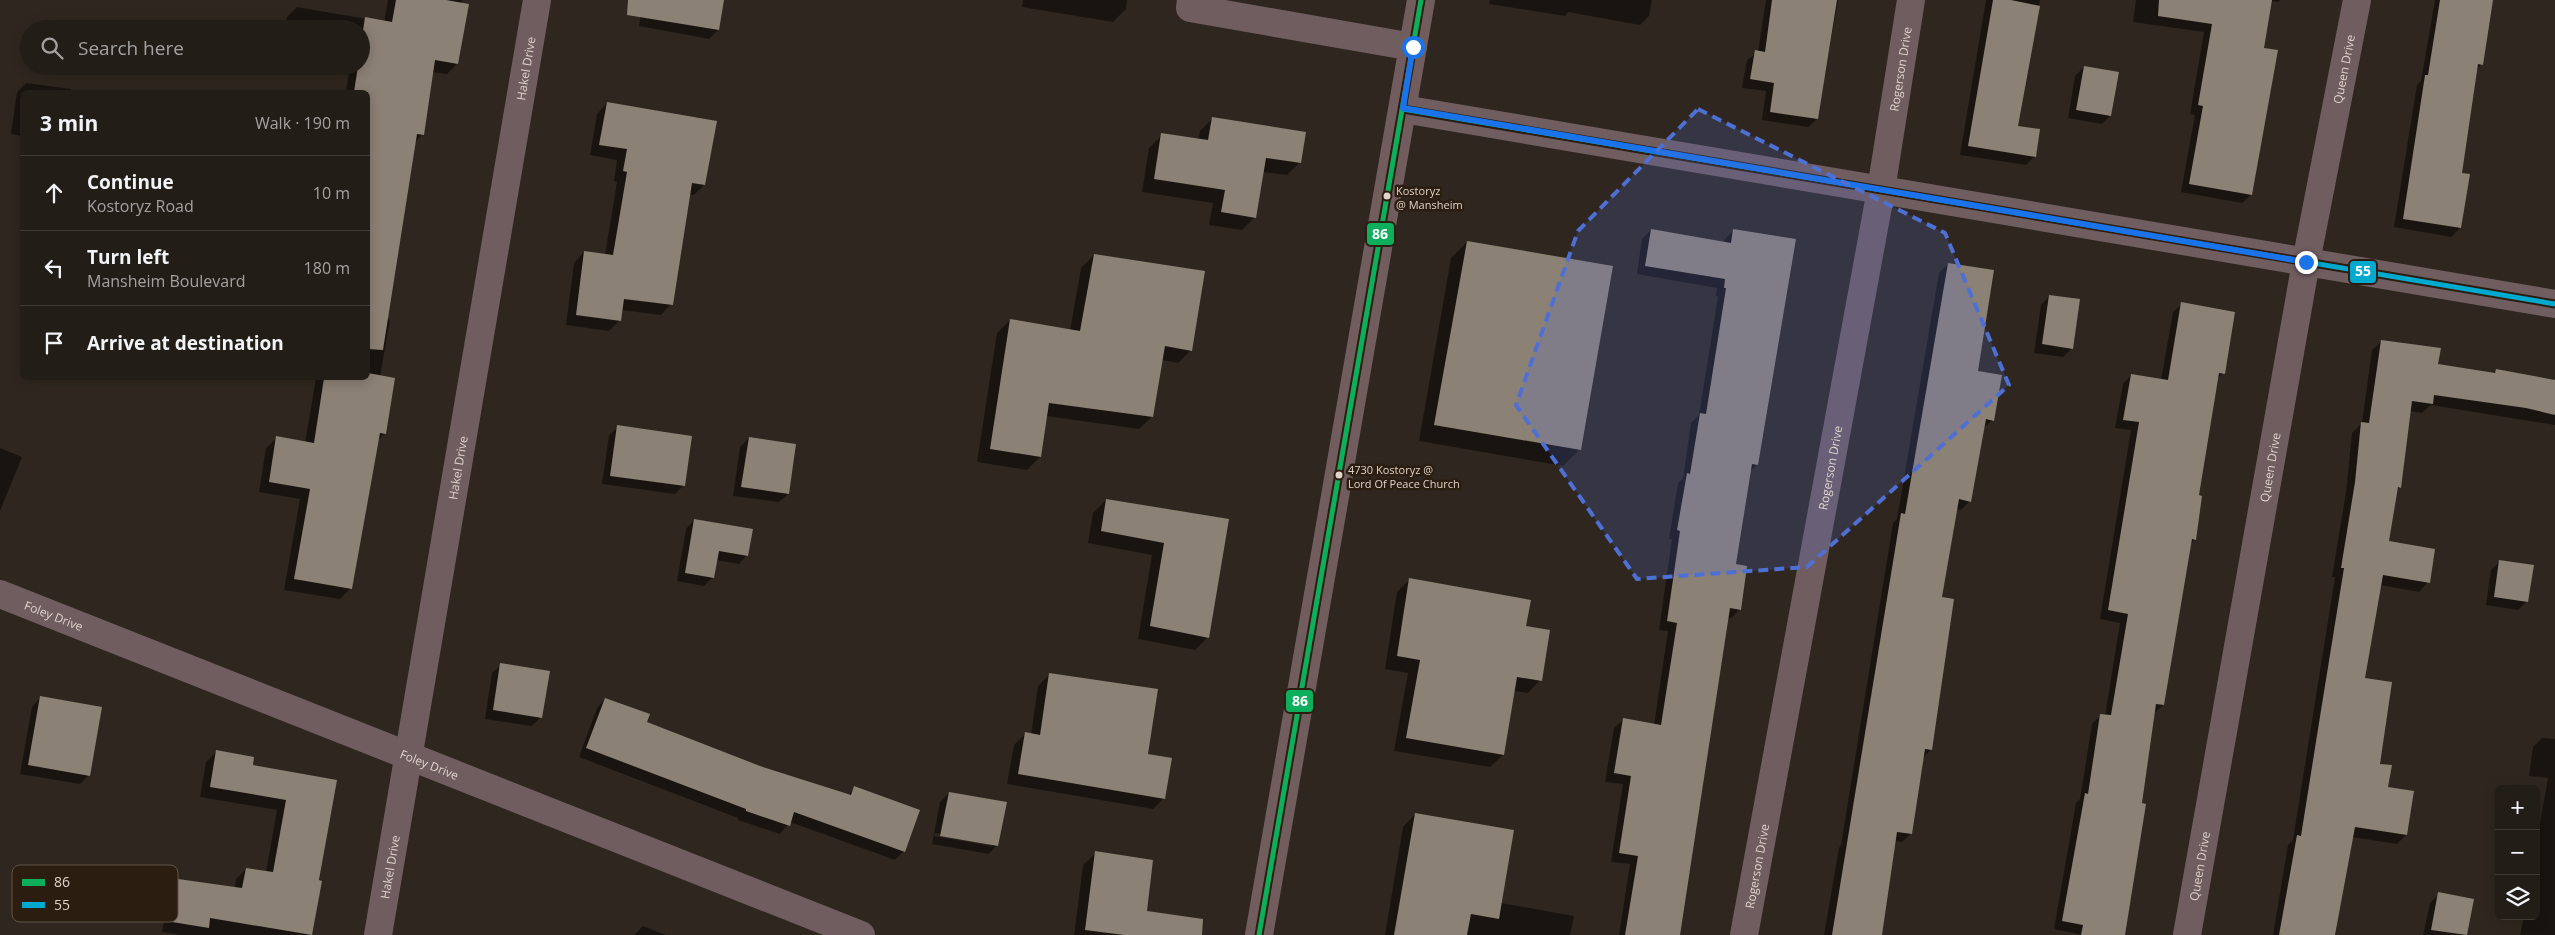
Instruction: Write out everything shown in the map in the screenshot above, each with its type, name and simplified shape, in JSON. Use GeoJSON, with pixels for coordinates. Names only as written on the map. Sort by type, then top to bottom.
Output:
{"type":"FeatureCollection","features":[{"type":"Feature","properties":{"kind":"main road"},"geometry":{"type":"LineString","coordinates":[[1259,935],[1421,0]]}},
{"type":"Feature","properties":{"kind":"street","name":"Hakel Drive"},"geometry":{"type":"LineString","coordinates":[[378,935],[538,0]]}},
{"type":"Feature","properties":{"kind":"street"},"geometry":{"type":"LineString","coordinates":[[1191,0],[1190,8],[1413,47]]}},
{"type":"Feature","properties":{"kind":"street","name":"Rogerson Drive"},"geometry":{"type":"LineString","coordinates":[[1744,935],[1881,190],[1911,0]]}},
{"type":"Feature","properties":{"kind":"street","name":"Queen Drive"},"geometry":{"type":"LineString","coordinates":[[2187,935],[2306,262],[2357,0]]}},
{"type":"Feature","properties":{"kind":"street"},"geometry":{"type":"LineString","coordinates":[[1403,108],[2555,304]]}},
{"type":"Feature","properties":{"kind":"street","name":"Foley Drive"},"geometry":{"type":"LineString","coordinates":[[0,594],[407,757],[861,935]]}},
{"type":"Feature","properties":{"kind":"highlighted area"},"geometry":{"type":"Polygon","coordinates":[[[1698,109],[1945,233],[2009,385],[1807,567],[1637,579],[1516,405],[1578,231],[1698,109]]]}},
{"type":"Feature","properties":{"kind":"building"},"geometry":{"type":"Polygon","coordinates":[[[396,0],[446,0],[469,4],[458,64],[435,60],[424,135],[417,134],[383,350],[370,349],[370,90],[354,90],[357,75],[370,75],[370,20],[365,20],[365,17],[392,22],[396,0]]]}},
{"type":"Feature","properties":{"kind":"building"},"geometry":{"type":"Polygon","coordinates":[[[628,0],[724,0],[719,30],[627,15],[628,0]]]}},
{"type":"Feature","properties":{"kind":"building"},"geometry":{"type":"Polygon","coordinates":[[[1772,0],[1837,0],[1818,119],[1770,112],[1774,83],[1750,79],[1755,50],[1765,52],[1772,0]]]}},
{"type":"Feature","properties":{"kind":"building"},"geometry":{"type":"Polygon","coordinates":[[[1993,0],[2011,0],[2040,6],[2018,126],[2040,129],[2036,157],[1968,146],[1993,0]]]}},
{"type":"Feature","properties":{"kind":"building"},"geometry":{"type":"Polygon","coordinates":[[[2159,0],[2272,0],[2264,48],[2278,50],[2252,195],[2189,184],[2203,106],[2198,105],[2212,24],[2158,16],[2159,0]]]}},
{"type":"Feature","properties":{"kind":"building"},"geometry":{"type":"Polygon","coordinates":[[[2440,0],[2493,0],[2483,65],[2478,64],[2462,173],[2470,174],[2461,228],[2403,219],[2425,75],[2428,75],[2440,0]]]}},
{"type":"Feature","properties":{"kind":"building"},"geometry":{"type":"Polygon","coordinates":[[[2084,66],[2119,72],[2111,116],[2076,110],[2084,66]]]}},
{"type":"Feature","properties":{"kind":"building"},"geometry":{"type":"Polygon","coordinates":[[[607,102],[717,121],[705,185],[692,183],[673,305],[624,299],[621,321],[576,315],[584,251],[613,255],[627,172],[623,171],[627,149],[599,145],[607,102]]]}},
{"type":"Feature","properties":{"kind":"building"},"geometry":{"type":"Polygon","coordinates":[[[1212,117],[1306,132],[1301,163],[1266,158],[1256,218],[1221,212],[1225,190],[1154,179],[1161,133],[1208,140],[1212,117]]]}},
{"type":"Feature","properties":{"kind":"building"},"geometry":{"type":"Polygon","coordinates":[[[1651,229],[1731,243],[1733,229],[1796,239],[1758,465],[1752,464],[1736,564],[1747,566],[1741,610],[1730,608],[1680,935],[1625,935],[1638,856],[1619,853],[1631,776],[1614,773],[1623,718],[1661,725],[1677,623],[1667,621],[1680,531],[1677,530],[1687,473],[1690,474],[1700,413],[1706,414],[1726,288],[1724,288],[1725,279],[1645,266],[1651,229]]]}},
{"type":"Feature","properties":{"kind":"building"},"geometry":{"type":"Polygon","coordinates":[[[1467,241],[1613,266],[1581,450],[1434,425],[1467,241]]]}},
{"type":"Feature","properties":{"kind":"building"},"geometry":{"type":"Polygon","coordinates":[[[1094,254],[1205,271],[1192,351],[1165,346],[1153,417],[1049,403],[1041,457],[990,449],[1010,319],[1080,331],[1094,254]]]}},
{"type":"Feature","properties":{"kind":"building"},"geometry":{"type":"Polygon","coordinates":[[[1948,263],[1994,270],[1978,371],[2002,375],[1994,421],[1986,419],[1971,502],[1959,499],[1942,597],[1954,599],[1932,750],[1925,749],[1912,834],[1897,832],[1882,935],[1832,935],[1901,513],[1905,514],[1948,263]]]}},
{"type":"Feature","properties":{"kind":"building"},"geometry":{"type":"Polygon","coordinates":[[[2049,295],[2080,299],[2073,349],[2042,344],[2049,295]]]}},
{"type":"Feature","properties":{"kind":"building"},"geometry":{"type":"Polygon","coordinates":[[[2181,302],[2235,312],[2225,374],[2219,373],[2199,495],[2202,496],[2196,540],[2192,539],[2164,705],[2156,704],[2142,803],[2146,804],[2125,935],[2081,935],[2083,925],[2062,921],[2085,793],[2088,794],[2100,714],[2111,715],[2128,614],[2108,610],[2139,422],[2123,420],[2131,374],[2168,380],[2181,302]]]}},
{"type":"Feature","properties":{"kind":"building"},"geometry":{"type":"Polygon","coordinates":[[[2381,340],[2441,348],[2438,364],[2495,373],[2496,369],[2555,380],[2555,415],[2526,408],[2434,395],[2433,404],[2412,401],[2401,488],[2398,487],[2389,541],[2435,549],[2430,583],[2383,575],[2365,678],[2392,682],[2380,764],[2392,765],[2388,787],[2414,791],[2407,835],[2355,827],[2335,935],[2279,935],[2297,835],[2301,836],[2344,568],[2341,568],[2355,482],[2361,422],[2369,423],[2381,340]]]}},
{"type":"Feature","properties":{"kind":"building"},"geometry":{"type":"Polygon","coordinates":[[[370,373],[395,378],[386,434],[380,433],[352,589],[294,579],[310,489],[269,482],[276,436],[314,443],[324,380],[370,380],[370,373]]]}},
{"type":"Feature","properties":{"kind":"building"},"geometry":{"type":"Polygon","coordinates":[[[617,425],[692,436],[685,486],[610,476],[617,425]]]}},
{"type":"Feature","properties":{"kind":"building"},"geometry":{"type":"Polygon","coordinates":[[[749,437],[796,444],[789,494],[741,487],[749,437]]]}},
{"type":"Feature","properties":{"kind":"building"},"geometry":{"type":"Polygon","coordinates":[[[1106,499],[1229,519],[1209,638],[1150,626],[1164,543],[1101,531],[1106,499]]]}},
{"type":"Feature","properties":{"kind":"building"},"geometry":{"type":"Polygon","coordinates":[[[694,519],[753,529],[748,556],[719,551],[714,578],[685,573],[694,519]]]}},
{"type":"Feature","properties":{"kind":"building"},"geometry":{"type":"Polygon","coordinates":[[[2499,560],[2534,565],[2528,602],[2494,597],[2499,560]]]}},
{"type":"Feature","properties":{"kind":"building"},"geometry":{"type":"Polygon","coordinates":[[[1409,578],[1531,600],[1526,626],[1550,630],[1542,681],[1517,677],[1504,755],[1406,738],[1420,660],[1397,656],[1409,578]]]}},
{"type":"Feature","properties":{"kind":"building"},"geometry":{"type":"Polygon","coordinates":[[[500,663],[550,671],[542,718],[493,710],[500,663]]]}},
{"type":"Feature","properties":{"kind":"building"},"geometry":{"type":"Polygon","coordinates":[[[1049,673],[1158,689],[1148,754],[1172,758],[1165,799],[1018,774],[1025,732],[1040,735],[1049,673]]]}},
{"type":"Feature","properties":{"kind":"building"},"geometry":{"type":"Polygon","coordinates":[[[40,696],[102,707],[90,776],[28,765],[40,696]]]}},
{"type":"Feature","properties":{"kind":"building"},"geometry":{"type":"Polygon","coordinates":[[[605,698],[650,714],[647,722],[760,766],[851,795],[854,786],[920,810],[905,852],[794,812],[790,826],[746,811],[746,809],[586,748],[605,698]]]}},
{"type":"Feature","properties":{"kind":"building"},"geometry":{"type":"Polygon","coordinates":[[[216,750],[254,757],[253,765],[337,780],[319,880],[322,881],[312,935],[210,918],[209,928],[172,922],[178,922],[178,879],[242,888],[246,868],[273,872],[286,800],[210,787],[216,750]]]}},
{"type":"Feature","properties":{"kind":"building"},"geometry":{"type":"Polygon","coordinates":[[[949,792],[1007,802],[998,846],[940,836],[949,792]]]}},
{"type":"Feature","properties":{"kind":"building"},"geometry":{"type":"Polygon","coordinates":[[[1415,813],[1514,830],[1499,919],[1471,914],[1467,935],[1394,935],[1415,813]]]}},
{"type":"Feature","properties":{"kind":"building"},"geometry":{"type":"Polygon","coordinates":[[[1095,851],[1153,860],[1147,911],[1203,919],[1202,935],[1124,935],[1085,930],[1095,851]]]}},
{"type":"Feature","properties":{"kind":"building"},"geometry":{"type":"Polygon","coordinates":[[[2438,892],[2474,899],[2467,935],[2431,930],[2438,892]]]}},
{"type":"Feature","properties":{"kind":"transit line","name":"86"},"geometry":{"type":"LineString","coordinates":[[1259,935],[1421,0]]}},
{"type":"Feature","properties":{"kind":"transit line","name":"55"},"geometry":{"type":"LineString","coordinates":[[1403,109],[2555,304]]}},
{"type":"Feature","properties":{"kind":"place","name":"Kostoryz @ Mansheim"},"geometry":{"type":"Point","coordinates":[1387,196]}},
{"type":"Feature","properties":{"kind":"place","name":"4730 Kostoryz @ Lord Of Peace Church"},"geometry":{"type":"Point","coordinates":[1339,475]}},
{"type":"Feature","properties":{"kind":"route"},"geometry":{"type":"LineString","coordinates":[[1413,47],[1403,108],[2306,262]]}}]}
